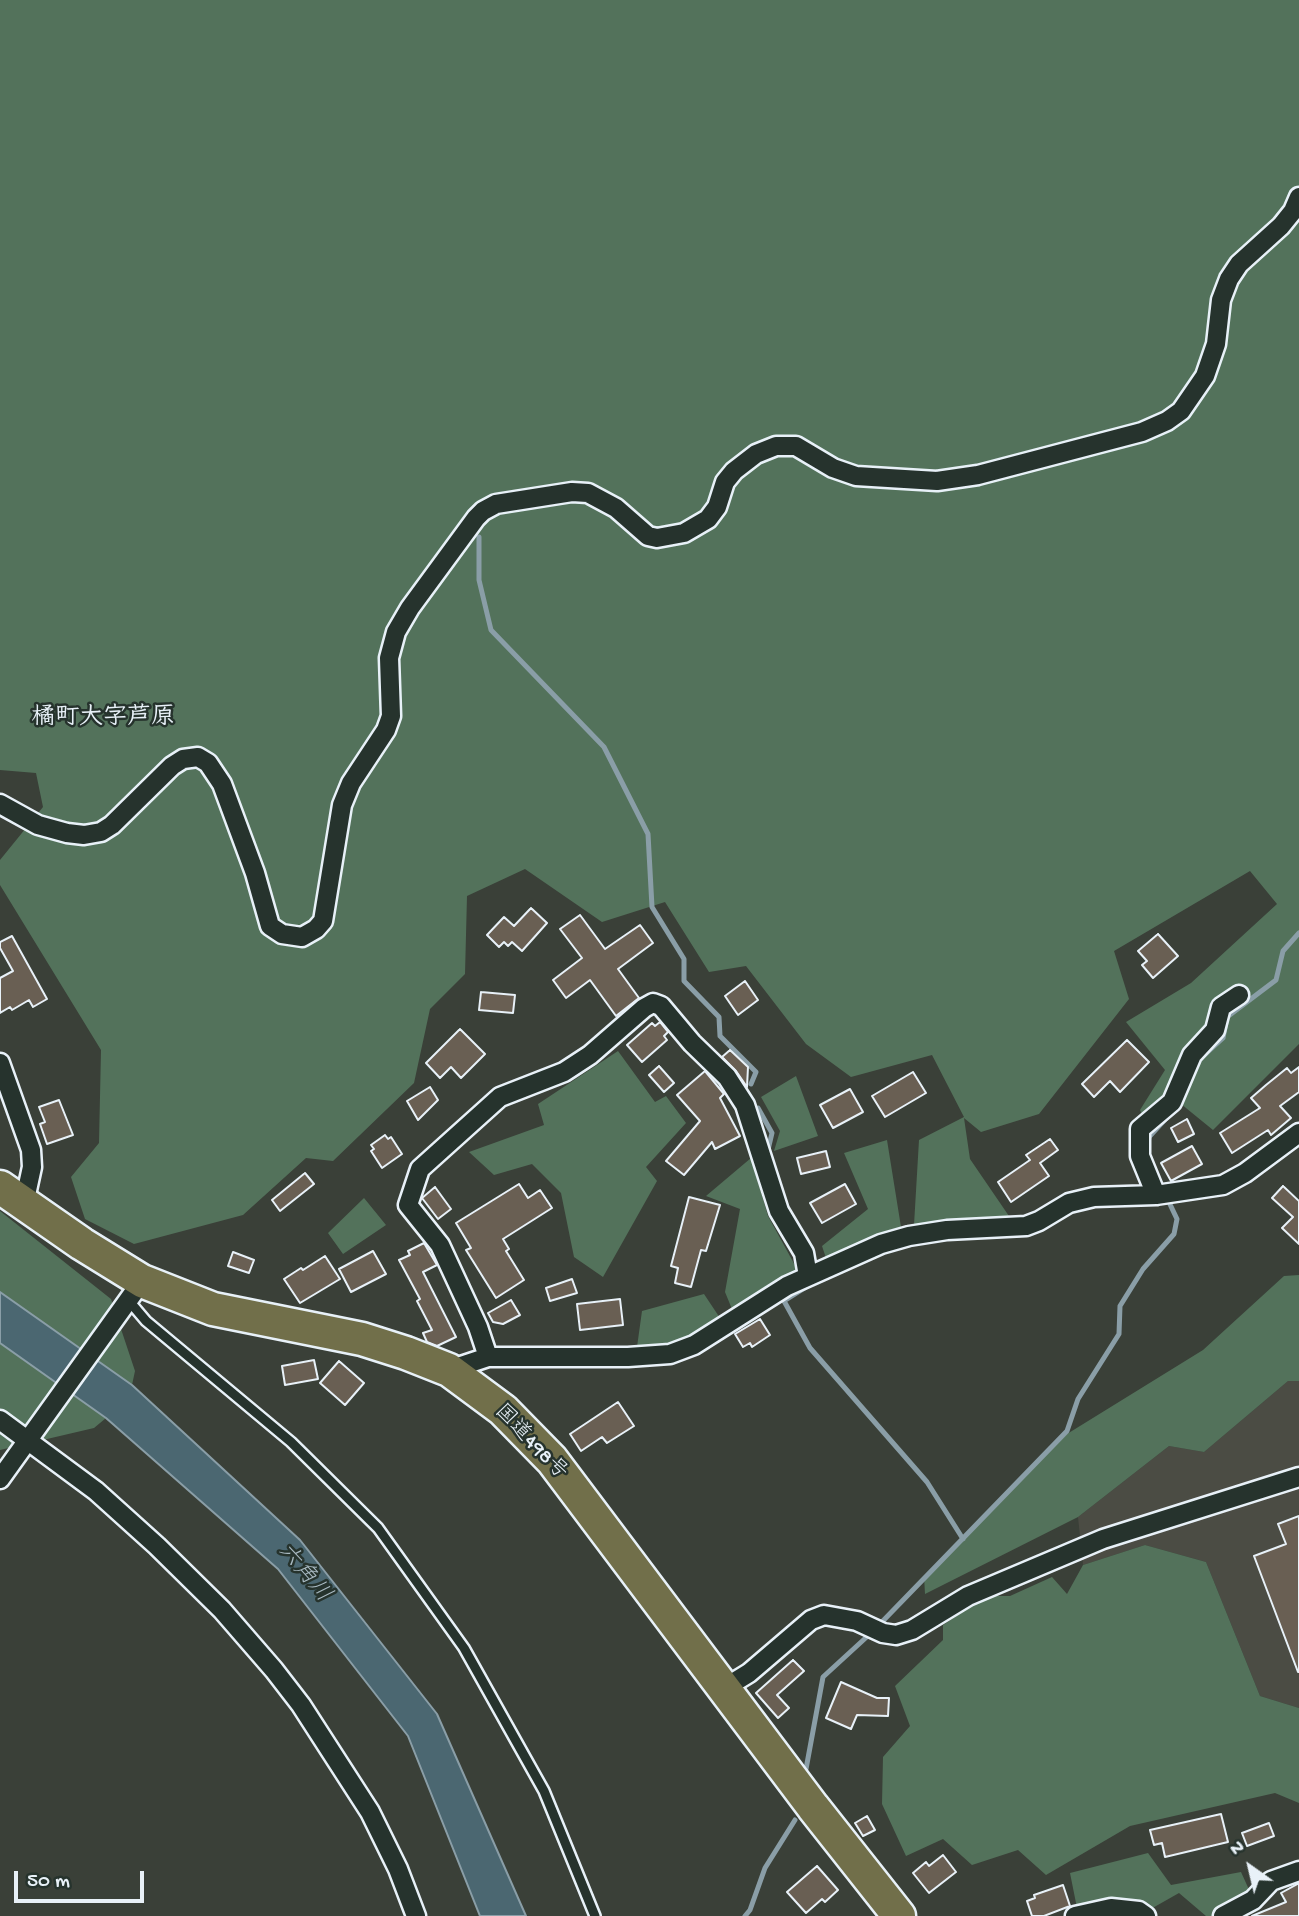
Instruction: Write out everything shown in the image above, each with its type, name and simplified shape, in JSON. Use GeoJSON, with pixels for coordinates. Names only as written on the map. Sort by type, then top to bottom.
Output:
{"type":"FeatureCollection","features":[{"type":"Feature","properties":{"kind":"highway","name":"国道498号"},"geometry":{"type":"LineString","coordinates":[[12,1195],[82,1244],[131,1297],[213,1309],[362,1339],[449,1370],[503,1410],[552,1460],[723,1689],[899,1916]]}},
{"type":"Feature","properties":{"kind":"street"},"geometry":{"type":"LineString","coordinates":[[0,804],[38,825],[66,833],[84,835],[101,832],[112,825],[172,766],[183,759],[198,758],[208,763],[222,785],[255,873],[270,926],[282,934],[302,937],[316,929],[323,921],[342,805],[351,783],[386,730],[391,716],[389,658],[396,632],[410,608],[483,511],[496,504],[572,492],[588,494],[616,508],[648,536],[657,538],[684,533],[708,519],[717,507],[725,482],[734,471],[756,454],[776,446],[796,446],[833,468],[856,476],[937,481],[978,475],[1142,432],[1167,421],[1181,411],[1205,376],[1216,344],[1221,300],[1229,279],[1239,264],[1281,226],[1293,211],[1299,197]]}},
{"type":"Feature","properties":{"kind":"street"},"geometry":{"type":"LineString","coordinates":[[1165,1194],[1140,1156],[1140,1129],[1172,1102],[1192,1055],[1215,1030],[1221,1007],[1239,995]]}},
{"type":"Feature","properties":{"kind":"street"},"geometry":{"type":"LineString","coordinates":[[488,1357],[478,1327],[440,1245],[408,1205],[420,1169],[500,1097],[564,1072],[590,1055],[653,1003],[662,1006],[692,1043],[727,1077],[745,1105],[779,1211],[804,1253],[808,1276]]}},
{"type":"Feature","properties":{"kind":"street"},"geometry":{"type":"LineString","coordinates":[[0,1063],[31,1150],[32,1167],[12,1195]]}},
{"type":"Feature","properties":{"kind":"street"},"geometry":{"type":"LineString","coordinates":[[449,1370],[488,1357],[628,1357],[670,1354],[694,1345],[787,1286],[881,1244],[947,1230],[1026,1226],[1069,1203],[1094,1197],[1165,1194],[1223,1185],[1245,1173],[1299,1133]]}},
{"type":"Feature","properties":{"kind":"street"},"geometry":{"type":"LineString","coordinates":[[0,1479],[131,1297]]}},
{"type":"Feature","properties":{"kind":"street"},"geometry":{"type":"LineString","coordinates":[[0,1420],[29,1438],[96,1491],[157,1546],[222,1610],[274,1670],[301,1705],[370,1812],[398,1869],[416,1916]]}},
{"type":"Feature","properties":{"kind":"street"},"geometry":{"type":"LineString","coordinates":[[723,1689],[749,1673],[811,1620],[824,1615],[857,1621],[883,1633],[896,1635],[912,1630],[968,1596],[1103,1539],[1299,1477]]}},
{"type":"Feature","properties":{"kind":"street"},"geometry":{"type":"LineString","coordinates":[[1223,1916],[1253,1900],[1271,1881],[1299,1871]]}},
{"type":"Feature","properties":{"kind":"street"},"geometry":{"type":"LineString","coordinates":[[1075,1916],[1111,1908],[1139,1911],[1146,1916]]}},
{"type":"Feature","properties":{"kind":"lane"},"geometry":{"type":"LineString","coordinates":[[131,1297],[146,1321],[290,1442],[378,1528],[464,1648],[544,1791],[595,1916]]}},
{"type":"Feature","properties":{"kind":"shaded area"},"geometry":{"type":"Polygon","coordinates":[[[1288,1381],[1299,1381],[1299,1708],[1260,1696],[1206,1562],[1145,1545],[1083,1565],[1078,1517],[1169,1446],[1204,1452],[1288,1381]]]}},
{"type":"Feature","properties":{"kind":"green space"},"geometry":{"type":"Polygon","coordinates":[[[0,0],[1299,0],[1299,1044],[1213,1130],[1170,1095],[1144,1119],[1140,1110],[1165,1070],[1126,1022],[1191,983],[1277,904],[1250,871],[1114,951],[1129,999],[1039,1114],[981,1132],[964,1118],[970,1159],[1011,1219],[914,1225],[919,1140],[964,1117],[932,1055],[851,1077],[806,1044],[746,966],[709,972],[665,902],[602,922],[525,869],[467,896],[465,974],[430,1009],[414,1083],[333,1161],[306,1158],[243,1215],[134,1244],[85,1219],[71,1177],[99,1143],[101,1050],[0,885],[0,860],[43,807],[36,773],[0,770],[0,0]]]}},
{"type":"Feature","properties":{"kind":"green space"},"geometry":{"type":"Polygon","coordinates":[[[618,1051],[655,1102],[666,1096],[686,1123],[646,1167],[657,1181],[603,1277],[574,1257],[561,1193],[532,1164],[494,1175],[469,1152],[544,1125],[538,1104],[618,1051]]]}},
{"type":"Feature","properties":{"kind":"green space"},"geometry":{"type":"Polygon","coordinates":[[[796,1076],[818,1136],[774,1151],[780,1131],[761,1097],[796,1076]]]}},
{"type":"Feature","properties":{"kind":"green space"},"geometry":{"type":"Polygon","coordinates":[[[887,1140],[901,1227],[827,1261],[822,1246],[868,1209],[844,1153],[887,1140]]]}},
{"type":"Feature","properties":{"kind":"green space"},"geometry":{"type":"Polygon","coordinates":[[[751,1158],[768,1216],[797,1269],[734,1314],[725,1292],[740,1209],[706,1196],[751,1158]]]}},
{"type":"Feature","properties":{"kind":"green space"},"geometry":{"type":"Polygon","coordinates":[[[364,1198],[386,1225],[343,1254],[328,1233],[364,1198]]]}},
{"type":"Feature","properties":{"kind":"green space"},"geometry":{"type":"Polygon","coordinates":[[[0,1211],[111,1299],[135,1371],[132,1385],[0,1292],[0,1211]]]}},
{"type":"Feature","properties":{"kind":"green space"},"geometry":{"type":"Polygon","coordinates":[[[1299,1275],[1299,1381],[1288,1381],[1204,1452],[1169,1446],[1078,1517],[925,1594],[924,1576],[1067,1434],[1203,1350],[1284,1276],[1299,1275]]]}},
{"type":"Feature","properties":{"kind":"green space"},"geometry":{"type":"Polygon","coordinates":[[[704,1294],[720,1318],[676,1343],[637,1347],[642,1311],[704,1294]]]}},
{"type":"Feature","properties":{"kind":"green space"},"geometry":{"type":"Polygon","coordinates":[[[0,1343],[106,1418],[94,1428],[0,1450],[0,1343]]]}},
{"type":"Feature","properties":{"kind":"green space"},"geometry":{"type":"Polygon","coordinates":[[[1145,1545],[1206,1562],[1260,1696],[1299,1708],[1299,1803],[1275,1793],[1130,1826],[1046,1875],[1018,1850],[972,1865],[943,1839],[906,1856],[882,1804],[883,1757],[910,1726],[895,1686],[943,1640],[943,1625],[987,1596],[1010,1596],[1052,1577],[1067,1594],[1083,1565],[1145,1545]]]}},
{"type":"Feature","properties":{"kind":"green space"},"geometry":{"type":"Polygon","coordinates":[[[1148,1853],[1171,1885],[1241,1872],[1251,1894],[1213,1916],[1206,1916],[1179,1893],[1149,1910],[1111,1898],[1077,1908],[1070,1873],[1148,1853]]]}},
{"type":"Feature","properties":{"kind":"water","name":"六角川"},"geometry":{"type":"Polygon","coordinates":[[[0,1292],[132,1385],[300,1540],[437,1714],[526,1916],[480,1916],[408,1736],[278,1569],[106,1418],[0,1343],[0,1292]]]}},
{"type":"Feature","properties":{"kind":"building"},"geometry":{"type":"Polygon","coordinates":[[[531,908],[547,923],[522,951],[512,942],[508,946],[504,942],[499,947],[487,935],[504,917],[514,926],[531,908]]]}},
{"type":"Feature","properties":{"kind":"building"},"geometry":{"type":"Polygon","coordinates":[[[580,915],[605,949],[640,925],[653,943],[618,969],[639,998],[616,1016],[590,980],[566,998],[553,980],[582,958],[560,929],[580,915]]]}},
{"type":"Feature","properties":{"kind":"building"},"geometry":{"type":"Polygon","coordinates":[[[1158,934],[1178,956],[1153,978],[1142,965],[1147,961],[1138,951],[1158,934]]]}},
{"type":"Feature","properties":{"kind":"building"},"geometry":{"type":"Polygon","coordinates":[[[12,936],[47,999],[33,1007],[29,1000],[12,1010],[10,1007],[0,1013],[0,978],[13,971],[0,948],[0,942],[12,936]]]}},
{"type":"Feature","properties":{"kind":"building"},"geometry":{"type":"Polygon","coordinates":[[[745,981],[758,1000],[738,1015],[725,996],[745,981]]]}},
{"type":"Feature","properties":{"kind":"building"},"geometry":{"type":"Polygon","coordinates":[[[481,992],[515,995],[513,1013],[479,1010],[481,992]]]}},
{"type":"Feature","properties":{"kind":"building"},"geometry":{"type":"Polygon","coordinates":[[[660,1022],[668,1032],[664,1036],[667,1040],[642,1062],[627,1045],[652,1023],[655,1026],[660,1022]]]}},
{"type":"Feature","properties":{"kind":"building"},"geometry":{"type":"Polygon","coordinates":[[[460,1029],[485,1054],[461,1078],[451,1067],[440,1078],[426,1063],[460,1029]]]}},
{"type":"Feature","properties":{"kind":"building"},"geometry":{"type":"Polygon","coordinates":[[[1127,1040],[1149,1062],[1120,1092],[1110,1081],[1094,1097],[1082,1084],[1127,1040]]]}},
{"type":"Feature","properties":{"kind":"building"},"geometry":{"type":"Polygon","coordinates":[[[730,1050],[748,1067],[747,1087],[722,1057],[730,1050]]]}},
{"type":"Feature","properties":{"kind":"building"},"geometry":{"type":"Polygon","coordinates":[[[659,1066],[674,1083],[664,1092],[649,1075],[659,1066]]]}},
{"type":"Feature","properties":{"kind":"building"},"geometry":{"type":"Polygon","coordinates":[[[1299,1067],[1299,1092],[1280,1106],[1291,1118],[1271,1135],[1268,1130],[1232,1153],[1220,1133],[1260,1108],[1251,1098],[1266,1085],[1287,1068],[1291,1073],[1299,1067]]]}},
{"type":"Feature","properties":{"kind":"building"},"geometry":{"type":"Polygon","coordinates":[[[705,1071],[724,1094],[720,1098],[740,1136],[715,1149],[712,1142],[684,1175],[666,1161],[700,1121],[677,1095],[705,1071]]]}},
{"type":"Feature","properties":{"kind":"building"},"geometry":{"type":"Polygon","coordinates":[[[913,1072],[926,1093],[885,1117],[872,1096],[913,1072]]]}},
{"type":"Feature","properties":{"kind":"building"},"geometry":{"type":"Polygon","coordinates":[[[430,1087],[438,1100],[418,1120],[407,1101],[430,1087]]]}},
{"type":"Feature","properties":{"kind":"building"},"geometry":{"type":"Polygon","coordinates":[[[850,1089],[863,1112],[833,1128],[820,1105],[850,1089]]]}},
{"type":"Feature","properties":{"kind":"building"},"geometry":{"type":"Polygon","coordinates":[[[59,1100],[73,1135],[47,1144],[40,1124],[45,1122],[39,1107],[59,1100]]]}},
{"type":"Feature","properties":{"kind":"building"},"geometry":{"type":"Polygon","coordinates":[[[1187,1119],[1194,1134],[1178,1142],[1171,1128],[1187,1119]]]}},
{"type":"Feature","properties":{"kind":"building"},"geometry":{"type":"Polygon","coordinates":[[[385,1135],[388,1139],[391,1137],[402,1154],[382,1168],[371,1151],[374,1149],[371,1145],[385,1135]]]}},
{"type":"Feature","properties":{"kind":"building"},"geometry":{"type":"Polygon","coordinates":[[[1050,1139],[1058,1150],[1040,1163],[1049,1176],[1011,1202],[998,1182],[1030,1160],[1026,1155],[1050,1139]]]}},
{"type":"Feature","properties":{"kind":"building"},"geometry":{"type":"Polygon","coordinates":[[[1192,1146],[1202,1164],[1171,1181],[1161,1163],[1192,1146]]]}},
{"type":"Feature","properties":{"kind":"building"},"geometry":{"type":"Polygon","coordinates":[[[826,1151],[830,1167],[801,1174],[797,1158],[826,1151]]]}},
{"type":"Feature","properties":{"kind":"building"},"geometry":{"type":"Polygon","coordinates":[[[305,1173],[314,1184],[280,1211],[272,1200],[305,1173]]]}},
{"type":"Feature","properties":{"kind":"building"},"geometry":{"type":"Polygon","coordinates":[[[519,1184],[528,1198],[540,1190],[552,1208],[503,1239],[509,1249],[506,1251],[524,1280],[496,1298],[466,1250],[471,1248],[456,1223],[519,1184]]]}},
{"type":"Feature","properties":{"kind":"building"},"geometry":{"type":"Polygon","coordinates":[[[845,1184],[856,1204],[822,1223],[810,1203],[845,1184]]]}},
{"type":"Feature","properties":{"kind":"building"},"geometry":{"type":"Polygon","coordinates":[[[1283,1186],[1299,1201],[1299,1244],[1282,1228],[1293,1217],[1272,1198],[1283,1186]]]}},
{"type":"Feature","properties":{"kind":"building"},"geometry":{"type":"Polygon","coordinates":[[[435,1187],[451,1209],[438,1219],[422,1198],[435,1187]]]}},
{"type":"Feature","properties":{"kind":"building"},"geometry":{"type":"Polygon","coordinates":[[[689,1197],[720,1205],[706,1251],[701,1250],[691,1287],[675,1283],[678,1268],[671,1266],[689,1197]]]}},
{"type":"Feature","properties":{"kind":"building"},"geometry":{"type":"Polygon","coordinates":[[[424,1243],[437,1265],[423,1272],[456,1337],[437,1346],[427,1342],[423,1333],[432,1330],[417,1301],[420,1299],[399,1260],[410,1255],[408,1251],[424,1243]]]}},
{"type":"Feature","properties":{"kind":"building"},"geometry":{"type":"Polygon","coordinates":[[[373,1251],[386,1274],[351,1292],[339,1269],[373,1251]]]}},
{"type":"Feature","properties":{"kind":"building"},"geometry":{"type":"Polygon","coordinates":[[[233,1252],[254,1260],[249,1273],[228,1266],[233,1252]]]}},
{"type":"Feature","properties":{"kind":"building"},"geometry":{"type":"Polygon","coordinates":[[[325,1256],[340,1279],[300,1303],[284,1279],[325,1256]]]}},
{"type":"Feature","properties":{"kind":"building"},"geometry":{"type":"Polygon","coordinates":[[[572,1279],[577,1293],[550,1301],[546,1288],[572,1279]]]}},
{"type":"Feature","properties":{"kind":"building"},"geometry":{"type":"Polygon","coordinates":[[[620,1299],[623,1325],[580,1330],[577,1304],[620,1299]]]}},
{"type":"Feature","properties":{"kind":"building"},"geometry":{"type":"Polygon","coordinates":[[[511,1300],[520,1315],[503,1324],[493,1322],[488,1313],[511,1300]]]}},
{"type":"Feature","properties":{"kind":"building"},"geometry":{"type":"Polygon","coordinates":[[[760,1319],[770,1335],[752,1347],[750,1343],[743,1347],[735,1334],[760,1319]]]}},
{"type":"Feature","properties":{"kind":"building"},"geometry":{"type":"Polygon","coordinates":[[[314,1360],[318,1379],[285,1385],[282,1366],[314,1360]]]}},
{"type":"Feature","properties":{"kind":"building"},"geometry":{"type":"Polygon","coordinates":[[[339,1361],[364,1383],[345,1405],[320,1383],[339,1361]]]}},
{"type":"Feature","properties":{"kind":"building"},"geometry":{"type":"Polygon","coordinates":[[[618,1402],[634,1426],[607,1443],[602,1437],[581,1451],[570,1434],[618,1402]]]}},
{"type":"Feature","properties":{"kind":"building"},"geometry":{"type":"Polygon","coordinates":[[[1299,1516],[1298,1672],[1254,1556],[1286,1544],[1278,1524],[1299,1516]]]}},
{"type":"Feature","properties":{"kind":"building"},"geometry":{"type":"Polygon","coordinates":[[[793,1660],[804,1671],[777,1695],[789,1708],[778,1718],[756,1693],[793,1660]]]}},
{"type":"Feature","properties":{"kind":"building"},"geometry":{"type":"Polygon","coordinates":[[[841,1682],[877,1698],[889,1698],[888,1716],[857,1715],[851,1729],[826,1718],[841,1682]]]}},
{"type":"Feature","properties":{"kind":"building"},"geometry":{"type":"Polygon","coordinates":[[[1221,1814],[1228,1842],[1165,1857],[1162,1843],[1154,1845],[1150,1830],[1221,1814]]]}},
{"type":"Feature","properties":{"kind":"building"},"geometry":{"type":"Polygon","coordinates":[[[867,1816],[875,1830],[863,1836],[855,1823],[867,1816]]]}},
{"type":"Feature","properties":{"kind":"building"},"geometry":{"type":"Polygon","coordinates":[[[1269,1823],[1274,1836],[1247,1846],[1242,1833],[1269,1823]]]}},
{"type":"Feature","properties":{"kind":"building"},"geometry":{"type":"Polygon","coordinates":[[[943,1855],[956,1872],[929,1893],[913,1873],[926,1862],[929,1866],[943,1855]]]}},
{"type":"Feature","properties":{"kind":"building"},"geometry":{"type":"Polygon","coordinates":[[[817,1866],[838,1890],[825,1902],[822,1899],[806,1913],[787,1892],[817,1866]]]}},
{"type":"Feature","properties":{"kind":"building"},"geometry":{"type":"Polygon","coordinates":[[[1299,1883],[1299,1916],[1252,1916],[1286,1902],[1281,1893],[1299,1883]]]}},
{"type":"Feature","properties":{"kind":"building"},"geometry":{"type":"Polygon","coordinates":[[[1063,1885],[1070,1906],[1044,1916],[1032,1916],[1027,1901],[1035,1898],[1034,1895],[1063,1885]]]}},
{"type":"Feature","properties":{"kind":"waterway"},"geometry":{"type":"LineString","coordinates":[[479,537],[479,580],[491,630],[604,747],[648,834],[652,907],[684,959],[684,981],[719,1017],[720,1036],[756,1072],[751,1084]]}},
{"type":"Feature","properties":{"kind":"waterway"},"geometry":{"type":"LineString","coordinates":[[1200,1059],[1223,1038],[1227,1017],[1276,980],[1283,951],[1299,933]]}},
{"type":"Feature","properties":{"kind":"waterway"},"geometry":{"type":"LineString","coordinates":[[758,1108],[772,1133],[768,1150]]}},
{"type":"Feature","properties":{"kind":"waterway"},"geometry":{"type":"LineString","coordinates":[[1148,1144],[1149,1137],[1171,1113]]}},
{"type":"Feature","properties":{"kind":"waterway"},"geometry":{"type":"LineString","coordinates":[[878,1626],[1067,1431],[1078,1399],[1119,1334],[1120,1306],[1143,1269],[1174,1234],[1177,1219],[1167,1198]]}},
{"type":"Feature","properties":{"kind":"waterway"},"geometry":{"type":"LineString","coordinates":[[811,1284],[784,1301],[810,1348],[927,1482],[963,1539]]}},
{"type":"Feature","properties":{"kind":"waterway"},"geometry":{"type":"LineString","coordinates":[[806,1769],[823,1677],[871,1633]]}},
{"type":"Feature","properties":{"kind":"waterway"},"geometry":{"type":"LineString","coordinates":[[745,1916],[750,1910],[765,1868],[795,1820]]}},
{"type":"Feature","properties":{"kind":"district","name":"橘町大字芦原"},"geometry":{"type":"Point","coordinates":[103,719]}}]}
